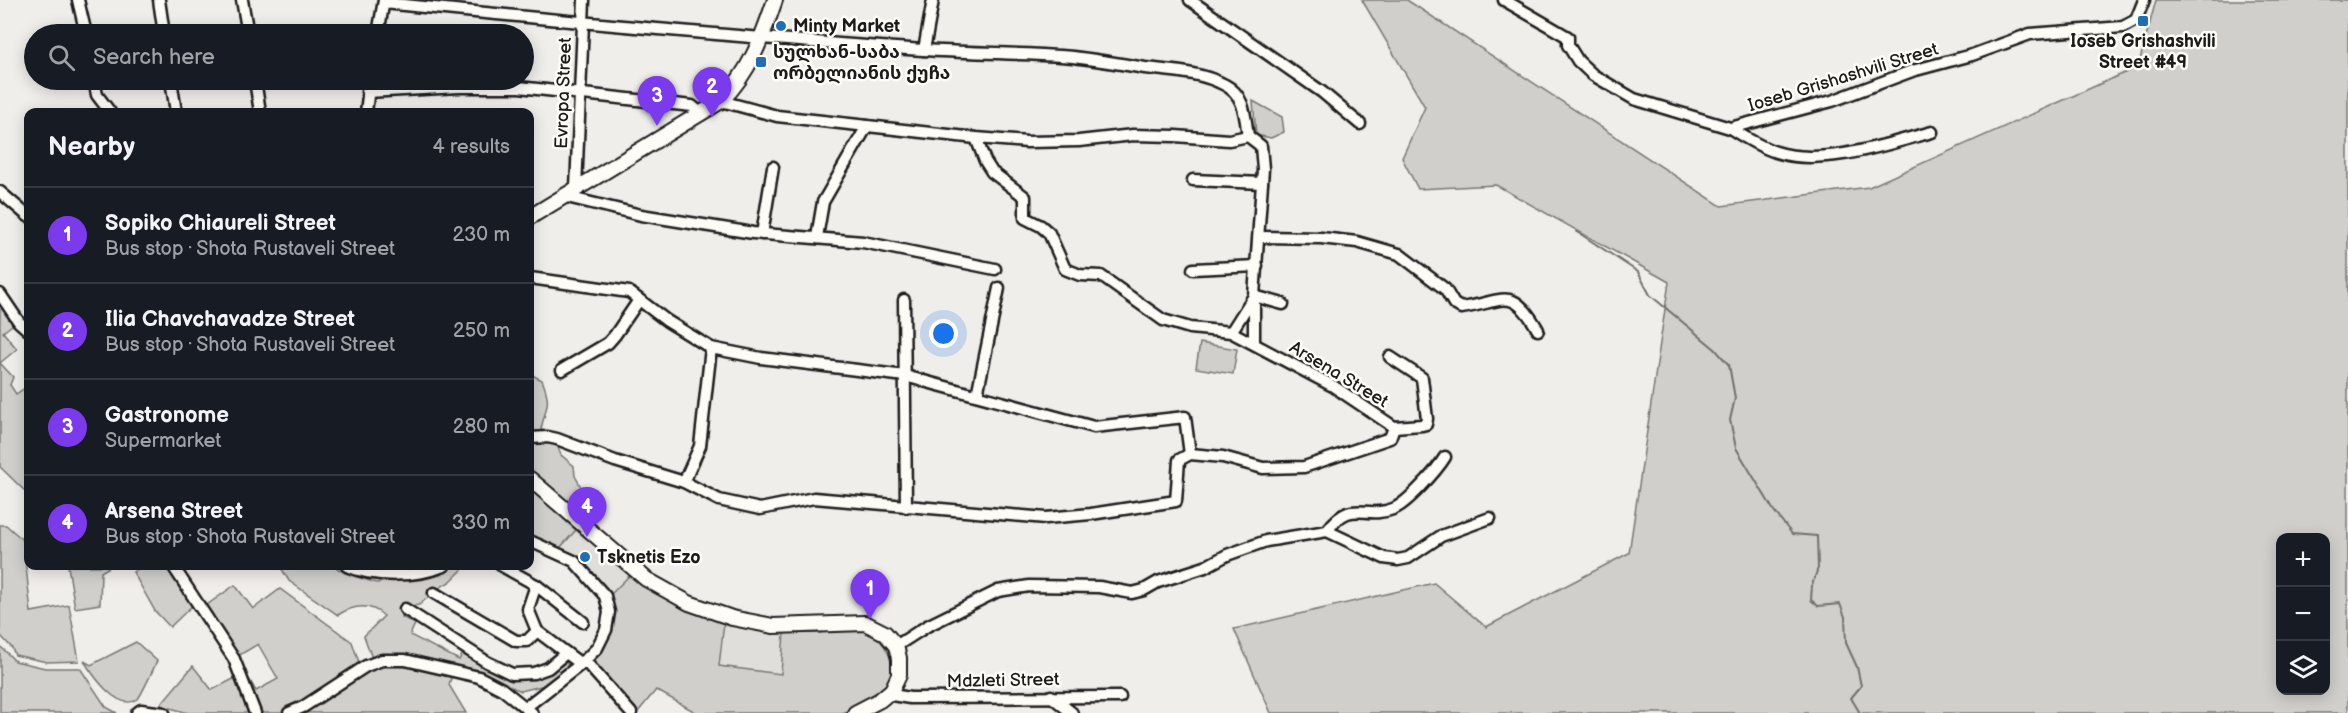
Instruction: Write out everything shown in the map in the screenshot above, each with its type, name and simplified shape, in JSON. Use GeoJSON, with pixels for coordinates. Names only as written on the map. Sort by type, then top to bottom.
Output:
{"type":"FeatureCollection","features":[{"type":"Feature","properties":{"kind":"main road"},"geometry":{"type":"LineString","coordinates":[[534,214],[721,101],[741,79],[762,37],[775,0]]}},
{"type":"Feature","properties":{"kind":"main road"},"geometry":{"type":"LineString","coordinates":[[534,482],[646,579],[689,603],[732,618],[773,626],[865,623],[885,633],[896,646],[899,675],[892,690],[880,700],[855,713]]}},
{"type":"Feature","properties":{"kind":"street"},"geometry":{"type":"LineString","coordinates":[[78,0],[84,24]]}},
{"type":"Feature","properties":{"kind":"street"},"geometry":{"type":"LineString","coordinates":[[159,0],[163,24]]}},
{"type":"Feature","properties":{"kind":"street"},"geometry":{"type":"LineString","coordinates":[[242,0],[246,24]]}},
{"type":"Feature","properties":{"kind":"street","name":"Evropa Street"},"geometry":{"type":"LineString","coordinates":[[576,188],[584,0]]}},
{"type":"Feature","properties":{"kind":"street"},"geometry":{"type":"LineString","coordinates":[[924,50],[933,0]]}},
{"type":"Feature","properties":{"kind":"street"},"geometry":{"type":"LineString","coordinates":[[1190,0],[1322,92],[1360,124]]}},
{"type":"Feature","properties":{"kind":"street","name":"Ioseb Grishashvili Street"},"geometry":{"type":"LineString","coordinates":[[1504,0],[1568,37],[1569,45],[1578,61],[1593,75],[1634,99],[1730,128],[1832,101],[1912,71],[1972,55],[2030,34],[2123,27],[2136,20],[2144,0]]}},
{"type":"Feature","properties":{"kind":"street"},"geometry":{"type":"LineString","coordinates":[[380,24],[384,2],[582,23],[924,50],[1074,57],[1207,78],[1227,85],[1244,106],[1248,136],[1261,146],[1262,183],[1254,296],[1254,343]]}},
{"type":"Feature","properties":{"kind":"street"},"geometry":{"type":"LineString","coordinates":[[534,89],[692,106],[702,114]]}},
{"type":"Feature","properties":{"kind":"street"},"geometry":{"type":"LineString","coordinates":[[96,90],[107,108]]}},
{"type":"Feature","properties":{"kind":"street"},"geometry":{"type":"LineString","coordinates":[[173,90],[175,108]]}},
{"type":"Feature","properties":{"kind":"street"},"geometry":{"type":"LineString","coordinates":[[257,90],[260,108]]}},
{"type":"Feature","properties":{"kind":"street"},"geometry":{"type":"LineString","coordinates":[[366,108],[367,92],[428,90]]}},
{"type":"Feature","properties":{"kind":"street"},"geometry":{"type":"LineString","coordinates":[[721,101],[777,116],[1027,142],[1079,141],[1133,135],[1229,140],[1248,136]]}},
{"type":"Feature","properties":{"kind":"street"},"geometry":{"type":"LineString","coordinates":[[817,237],[823,202],[867,126]]}},
{"type":"Feature","properties":{"kind":"street"},"geometry":{"type":"LineString","coordinates":[[1730,128],[1776,152],[1800,155],[1854,153],[1932,132]]}},
{"type":"Feature","properties":{"kind":"street","name":"Arsena Street"},"geometry":{"type":"LineString","coordinates":[[976,138],[992,172],[1025,197],[1025,218],[1049,233],[1065,269],[1080,275],[1101,276],[1162,320],[1190,328],[1231,332],[1254,343],[1333,386],[1394,427],[1390,438],[1304,467],[1263,468],[1224,457],[1190,454]]}},
{"type":"Feature","properties":{"kind":"street"},"geometry":{"type":"LineString","coordinates":[[757,233],[773,167]]}},
{"type":"Feature","properties":{"kind":"street"},"geometry":{"type":"LineString","coordinates":[[1193,180],[1262,183]]}},
{"type":"Feature","properties":{"kind":"street"},"geometry":{"type":"LineString","coordinates":[[0,192],[24,213]]}},
{"type":"Feature","properties":{"kind":"street"},"geometry":{"type":"LineString","coordinates":[[562,196],[641,215],[757,233],[863,242],[994,268]]}},
{"type":"Feature","properties":{"kind":"street"},"geometry":{"type":"LineString","coordinates":[[1259,237],[1322,238],[1358,242],[1399,254],[1444,289],[1454,304],[1461,308],[1505,298],[1513,299],[1521,304],[1538,330]]}},
{"type":"Feature","properties":{"kind":"street"},"geometry":{"type":"LineString","coordinates":[[1193,269],[1257,266]]}},
{"type":"Feature","properties":{"kind":"street"},"geometry":{"type":"LineString","coordinates":[[534,279],[629,292],[667,321],[711,348],[761,358],[905,376],[1094,427],[1185,417],[1190,454],[1179,460],[1176,501],[1091,514],[1046,518],[814,498],[760,509],[719,500],[684,482],[548,437],[534,438]]}},
{"type":"Feature","properties":{"kind":"street"},"geometry":{"type":"LineString","coordinates":[[977,395],[999,288]]}},
{"type":"Feature","properties":{"kind":"street"},"geometry":{"type":"LineString","coordinates":[[0,294],[18,322],[24,327]]}},
{"type":"Feature","properties":{"kind":"street"},"geometry":{"type":"LineString","coordinates":[[1231,332],[1254,296]]}},
{"type":"Feature","properties":{"kind":"street"},"geometry":{"type":"LineString","coordinates":[[1254,296],[1283,304]]}},
{"type":"Feature","properties":{"kind":"street"},"geometry":{"type":"LineString","coordinates":[[562,370],[608,343],[639,300]]}},
{"type":"Feature","properties":{"kind":"street"},"geometry":{"type":"LineString","coordinates":[[904,300],[906,507]]}},
{"type":"Feature","properties":{"kind":"street"},"geometry":{"type":"LineString","coordinates":[[684,482],[700,446],[711,348]]}},
{"type":"Feature","properties":{"kind":"street"},"geometry":{"type":"LineString","coordinates":[[1390,357],[1422,378],[1427,419],[1426,424],[1422,425],[1394,427]]}},
{"type":"Feature","properties":{"kind":"street"},"geometry":{"type":"LineString","coordinates":[[1327,531],[1336,518],[1346,512],[1394,509],[1437,471],[1445,457]]}},
{"type":"Feature","properties":{"kind":"street"},"geometry":{"type":"LineString","coordinates":[[896,646],[927,626],[998,591],[1029,586],[1099,587],[1132,593],[1144,591],[1158,582],[1205,567],[1227,555],[1266,541],[1327,531],[1384,558],[1398,560],[1408,558],[1451,532],[1490,518]]}},
{"type":"Feature","properties":{"kind":"street"},"geometry":{"type":"LineString","coordinates":[[289,713],[303,707],[366,666],[382,660],[405,660],[479,677],[502,688],[529,710],[597,648],[606,630],[609,612],[605,596],[574,561],[534,543]]}},
{"type":"Feature","properties":{"kind":"street"},"geometry":{"type":"LineString","coordinates":[[176,570],[234,659],[255,713]]}},
{"type":"Feature","properties":{"kind":"street"},"geometry":{"type":"LineString","coordinates":[[360,570],[376,575],[428,570]]}},
{"type":"Feature","properties":{"kind":"street"},"geometry":{"type":"LineString","coordinates":[[509,570],[536,585],[583,622]]}},
{"type":"Feature","properties":{"kind":"street"},"geometry":{"type":"LineString","coordinates":[[536,585],[528,609],[537,631],[566,653],[583,662],[631,713]]}},
{"type":"Feature","properties":{"kind":"street"},"geometry":{"type":"LineString","coordinates":[[434,593],[516,641],[527,641],[537,631]]}},
{"type":"Feature","properties":{"kind":"street"},"geometry":{"type":"LineString","coordinates":[[405,609],[487,662],[512,674],[534,673],[548,668],[566,653]]}},
{"type":"Feature","properties":{"kind":"street","name":"Mdzleti Street"},"geometry":{"type":"LineString","coordinates":[[886,694],[910,698],[1120,697]]}},
{"type":"Feature","properties":{"kind":"street"},"geometry":{"type":"LineString","coordinates":[[1051,696],[1072,713]]}},
{"type":"Feature","properties":{"kind":"street"},"geometry":{"type":"LineString","coordinates":[[137,713],[141,710],[164,713]]}},
{"type":"Feature","properties":{"kind":"shaded area"},"geometry":{"type":"Polygon","coordinates":[[[1362,0],[1407,0],[1721,206],[1869,187],[2138,67],[2156,0],[2348,0],[2348,713],[1271,713],[1234,629],[1434,583],[1486,627],[1629,553],[1669,282],[1496,185],[1418,189],[1402,158],[1425,107],[1362,0]]]}},
{"type":"Feature","properties":{"kind":"shaded area"},"geometry":{"type":"Polygon","coordinates":[[[1253,101],[1282,117],[1284,132],[1271,138],[1256,135],[1253,101]]]}},
{"type":"Feature","properties":{"kind":"shaded area"},"geometry":{"type":"Polygon","coordinates":[[[6,306],[16,322],[3,332],[17,349],[0,363],[0,310],[6,306]]]}},
{"type":"Feature","properties":{"kind":"shaded area"},"geometry":{"type":"Polygon","coordinates":[[[1200,343],[1237,349],[1233,374],[1196,368],[1200,343]]]}},
{"type":"Feature","properties":{"kind":"shaded area"},"geometry":{"type":"Polygon","coordinates":[[[0,363],[13,377],[10,385],[16,394],[24,389],[24,490],[0,467],[0,363]]]}},
{"type":"Feature","properties":{"kind":"shaded area"},"geometry":{"type":"Polygon","coordinates":[[[534,376],[542,380],[547,395],[541,429],[557,445],[561,455],[574,466],[575,476],[584,492],[585,500],[578,516],[534,475],[534,376]]]}},
{"type":"Feature","properties":{"kind":"shaded area"},"geometry":{"type":"Polygon","coordinates":[[[534,492],[576,530],[559,549],[534,539],[534,492]]]}},
{"type":"Feature","properties":{"kind":"shaded area"},"geometry":{"type":"Polygon","coordinates":[[[0,525],[6,525],[23,540],[24,570],[26,570],[31,612],[69,605],[79,661],[47,662],[15,655],[0,635],[0,525]]]}},
{"type":"Feature","properties":{"kind":"shaded area"},"geometry":{"type":"Polygon","coordinates":[[[576,530],[630,575],[609,596],[559,549],[576,530]]]}},
{"type":"Feature","properties":{"kind":"shaded area"},"geometry":{"type":"Polygon","coordinates":[[[69,570],[104,570],[101,572],[100,604],[75,608],[69,570]]]}},
{"type":"Feature","properties":{"kind":"shaded area"},"geometry":{"type":"Polygon","coordinates":[[[136,570],[173,570],[194,604],[170,627],[155,611],[133,572],[136,570]]]}},
{"type":"Feature","properties":{"kind":"shaded area"},"geometry":{"type":"Polygon","coordinates":[[[282,570],[340,570],[376,583],[435,574],[444,570],[462,570],[419,605],[410,606],[402,617],[415,624],[410,635],[459,660],[465,650],[513,677],[564,661],[571,668],[549,684],[521,691],[482,674],[373,661],[364,636],[384,616],[368,607],[356,607],[338,615],[289,581],[282,570]]]}},
{"type":"Feature","properties":{"kind":"shaded area"},"geometry":{"type":"Polygon","coordinates":[[[630,575],[672,601],[724,623],[719,666],[781,674],[784,633],[817,633],[854,627],[872,634],[885,647],[891,665],[888,683],[875,698],[842,713],[697,713],[656,690],[637,713],[591,660],[601,650],[609,596],[630,575]]]}},
{"type":"Feature","properties":{"kind":"shaded area"},"geometry":{"type":"Polygon","coordinates":[[[235,585],[253,609],[280,589],[352,642],[360,665],[306,702],[282,713],[258,713],[204,607],[235,585]],[[258,644],[236,657],[256,691],[278,679],[258,644]]]}},
{"type":"Feature","properties":{"kind":"shaded area"},"geometry":{"type":"Polygon","coordinates":[[[724,623],[767,633],[784,633],[782,674],[718,666],[724,623]]]}},
{"type":"Feature","properties":{"kind":"shaded area"},"geometry":{"type":"Polygon","coordinates":[[[136,642],[157,661],[138,699],[130,702],[122,701],[107,690],[84,661],[91,665],[136,642]]]}},
{"type":"Feature","properties":{"kind":"shaded area"},"geometry":{"type":"Polygon","coordinates":[[[0,646],[15,661],[45,668],[80,668],[106,707],[117,713],[0,713],[0,646]]]}},
{"type":"Feature","properties":{"kind":"shaded area"},"geometry":{"type":"Polygon","coordinates":[[[382,660],[452,675],[449,685],[466,713],[289,713],[382,660]]]}},
{"type":"Feature","properties":{"kind":"shaded area"},"geometry":{"type":"Polygon","coordinates":[[[193,666],[212,690],[239,676],[253,713],[188,713],[160,705],[193,666]]]}},
{"type":"Feature","properties":{"kind":"waterway"},"geometry":{"type":"LineString","coordinates":[[1576,231],[1638,272],[1650,295],[1715,349],[1729,365],[1735,398],[1730,420],[1736,448],[1774,511],[1792,534],[1817,536],[1818,568],[1812,585],[1811,600],[1818,606],[1840,604],[1845,617],[1846,643],[1857,667],[1861,686],[1851,698],[1860,713]]}},
{"type":"Feature","properties":{"kind":"place","name":"Ioseb Grishashvili Street #49"},"geometry":{"type":"Point","coordinates":[2143,21]}},
{"type":"Feature","properties":{"kind":"place","name":"Minty Market"},"geometry":{"type":"Point","coordinates":[781,26]}},
{"type":"Feature","properties":{"kind":"place","name":"სულხან-საბა ორბელიანის ქუჩა"},"geometry":{"type":"Point","coordinates":[761,62]}},
{"type":"Feature","properties":{"kind":"place","name":"Ilia Chavchavadze Street"},"geometry":{"type":"Point","coordinates":[712,117]}},
{"type":"Feature","properties":{"kind":"place","name":"Gastronome"},"geometry":{"type":"Point","coordinates":[657,126]}},
{"type":"Feature","properties":{"kind":"place","name":"Arsena Street"},"geometry":{"type":"Point","coordinates":[587,537]}},
{"type":"Feature","properties":{"kind":"place","name":"Tsknetis Ezo"},"geometry":{"type":"Point","coordinates":[585,557]}},
{"type":"Feature","properties":{"kind":"place","name":"Sopiko Chiaureli Street"},"geometry":{"type":"Point","coordinates":[870,619]}}]}
